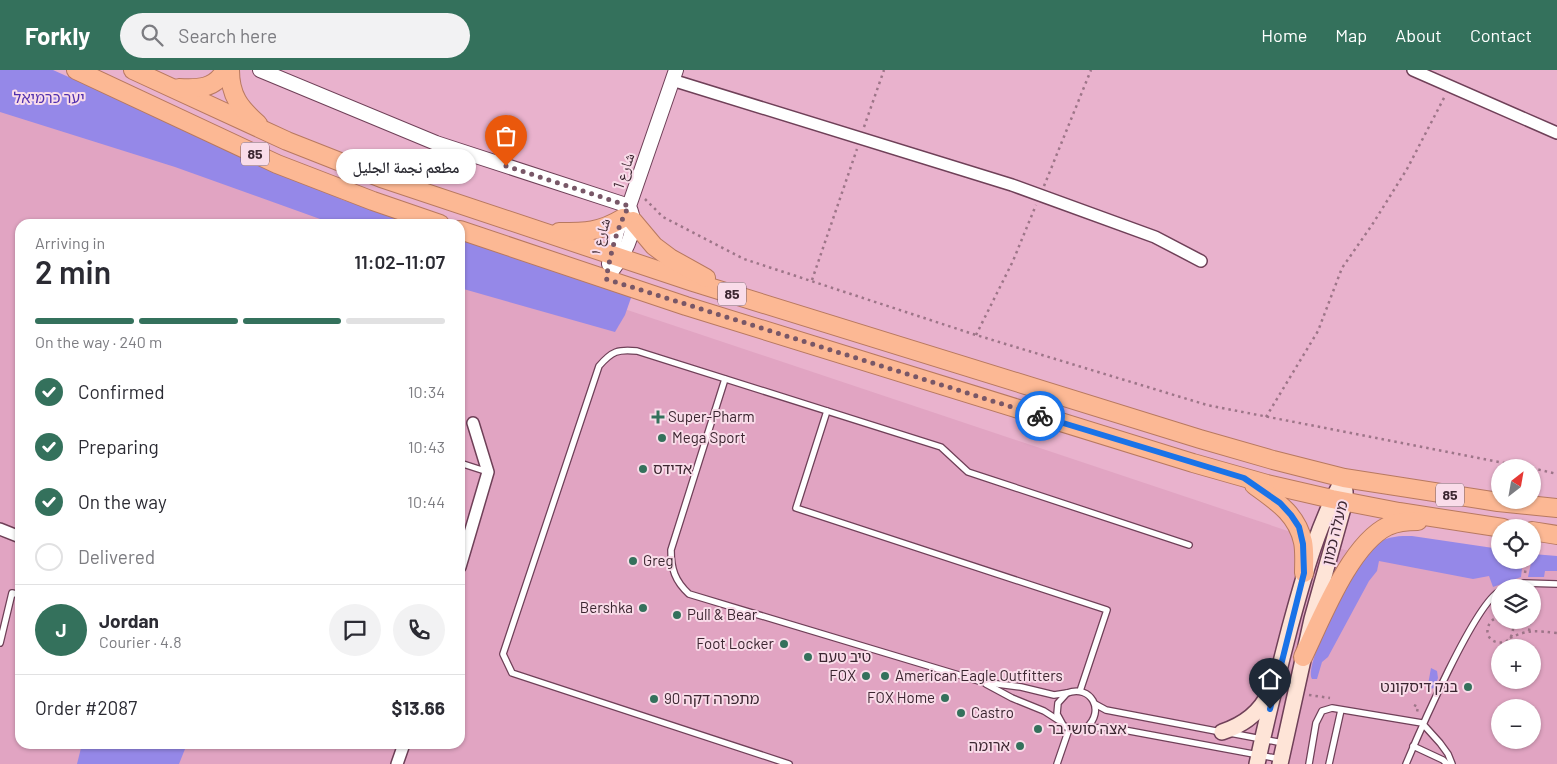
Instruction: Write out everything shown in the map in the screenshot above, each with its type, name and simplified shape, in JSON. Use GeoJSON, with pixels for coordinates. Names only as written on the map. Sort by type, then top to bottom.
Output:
{"type":"FeatureCollection","features":[{"type":"Feature","properties":{"kind":"highway","name":"85"},"geometry":{"type":"LineString","coordinates":[[76,70],[286,168],[425,219]]}},
{"type":"Feature","properties":{"kind":"highway","name":"85"},"geometry":{"type":"LineString","coordinates":[[133,70],[268,132],[381,178],[734,295],[1200,440],[1344,478],[1498,502],[1557,508]]}},
{"type":"Feature","properties":{"kind":"highway"},"geometry":{"type":"LineString","coordinates":[[170,88],[200,89],[209,86],[219,79],[225,70]]}},
{"type":"Feature","properties":{"kind":"highway"},"geometry":{"type":"LineString","coordinates":[[230,70],[230,82],[235,98],[246,113],[268,132]]}},
{"type":"Feature","properties":{"kind":"highway"},"geometry":{"type":"LineString","coordinates":[[542,232],[592,231],[614,224],[628,215],[654,246],[670,258],[734,295]]}},
{"type":"Feature","properties":{"kind":"highway","name":"85"},"geometry":{"type":"LineString","coordinates":[[465,232],[885,368],[1244,478],[1399,512],[1491,526]]}},
{"type":"Feature","properties":{"kind":"highway"},"geometry":{"type":"LineString","coordinates":[[1244,478],[1280,503],[1299,527],[1303,544],[1304,573]]}},
{"type":"Feature","properties":{"kind":"highway"},"geometry":{"type":"LineString","coordinates":[[1303,657],[1342,579],[1366,543],[1388,526],[1407,520],[1455,520]]}},
{"type":"Feature","properties":{"kind":"highway"},"geometry":{"type":"LineString","coordinates":[[1541,533],[1557,535]]}},
{"type":"Feature","properties":{"kind":"main road","name":"מעלה כמון"},"geometry":{"type":"LineString","coordinates":[[1280,761],[1344,478]]}},
{"type":"Feature","properties":{"kind":"main road","name":"מעלה כמון"},"geometry":{"type":"LineString","coordinates":[[1258,759],[1304,573],[1339,500]]}},
{"type":"Feature","properties":{"kind":"main road"},"geometry":{"type":"LineString","coordinates":[[1222,732],[1237,727],[1257,711],[1277,678]]}},
{"type":"Feature","properties":{"kind":"street"},"geometry":{"type":"LineString","coordinates":[[260,70],[436,143],[628,215]]}},
{"type":"Feature","properties":{"kind":"street"},"geometry":{"type":"LineString","coordinates":[[1413,70],[1557,133]]}},
{"type":"Feature","properties":{"kind":"street"},"geometry":{"type":"LineString","coordinates":[[674,75],[861,138],[1012,185],[1155,237],[1201,261]]}},
{"type":"Feature","properties":{"kind":"street","name":"شارع 1"},"geometry":{"type":"LineString","coordinates":[[606,279],[616,256],[629,239],[628,215],[674,75]]}},
{"type":"Feature","properties":{"kind":"street"},"geometry":{"type":"LineString","coordinates":[[465,550],[488,472],[473,424]]}},
{"type":"Feature","properties":{"kind":"street"},"geometry":{"type":"LineString","coordinates":[[0,529],[15,534]]}},
{"type":"Feature","properties":{"kind":"street"},"geometry":{"type":"LineString","coordinates":[[397,764],[402,749]]}},
{"type":"Feature","properties":{"kind":"lane"},"geometry":{"type":"LineString","coordinates":[[789,764],[512,673],[503,654],[599,366],[608,356],[621,350],[637,351],[941,447],[968,472],[1189,545]]}},
{"type":"Feature","properties":{"kind":"lane"},"geometry":{"type":"LineString","coordinates":[[725,379],[670,550],[671,564],[675,577],[689,594],[982,682],[1054,695],[1080,691],[1090,696],[1095,704],[1096,712],[1094,718],[1086,728]]}},
{"type":"Feature","properties":{"kind":"lane"},"geometry":{"type":"LineString","coordinates":[[827,411],[796,508],[1107,610],[1080,691]]}},
{"type":"Feature","properties":{"kind":"lane"},"geometry":{"type":"LineString","coordinates":[[465,465],[488,472]]}},
{"type":"Feature","properties":{"kind":"lane"},"geometry":{"type":"LineString","coordinates":[[1541,584],[1557,584]]}},
{"type":"Feature","properties":{"kind":"lane"},"geometry":{"type":"LineString","coordinates":[[0,643],[12,593],[15,594]]}},
{"type":"Feature","properties":{"kind":"lane"},"geometry":{"type":"LineString","coordinates":[[1406,764],[1422,723],[1471,628],[1491,598]]}},
{"type":"Feature","properties":{"kind":"lane"},"geometry":{"type":"LineString","coordinates":[[982,682],[1012,698],[1044,710],[1068,729],[1116,728],[1258,759],[1280,761]]}},
{"type":"Feature","properties":{"kind":"lane"},"geometry":{"type":"LineString","coordinates":[[1060,722],[1057,714],[1058,703],[1067,693]]}},
{"type":"Feature","properties":{"kind":"lane"},"geometry":{"type":"LineString","coordinates":[[1095,704],[1106,710],[1284,744]]}},
{"type":"Feature","properties":{"kind":"lane"},"geometry":{"type":"LineString","coordinates":[[1309,764],[1316,722],[1322,711],[1327,709],[1422,723],[1440,743],[1452,764]]}},
{"type":"Feature","properties":{"kind":"lane"},"geometry":{"type":"LineString","coordinates":[[1330,763],[1341,710]]}},
{"type":"Feature","properties":{"kind":"lane"},"geometry":{"type":"LineString","coordinates":[[1057,764],[1068,729]]}},
{"type":"Feature","properties":{"kind":"lane"},"geometry":{"type":"LineString","coordinates":[[1413,746],[1443,760],[1447,764]]}},
{"type":"Feature","properties":{"kind":"path"},"geometry":{"type":"LineString","coordinates":[[812,280],[884,70]]}},
{"type":"Feature","properties":{"kind":"path"},"geometry":{"type":"LineString","coordinates":[[1266,417],[1318,331],[1342,268],[1407,169],[1450,86]]}},
{"type":"Feature","properties":{"kind":"path"},"geometry":{"type":"LineString","coordinates":[[635,190],[663,217],[744,258],[976,335],[1207,405],[1491,460]]}},
{"type":"Feature","properties":{"kind":"path"},"geometry":{"type":"LineString","coordinates":[[1541,470],[1557,474]]}},
{"type":"Feature","properties":{"kind":"path"},"geometry":{"type":"LineString","coordinates":[[1525,576],[1526,569]]}},
{"type":"Feature","properties":{"kind":"path"},"geometry":{"type":"LineString","coordinates":[[1491,622],[1488,627],[1489,635],[1492,639]]}},
{"type":"Feature","properties":{"kind":"path"},"geometry":{"type":"LineString","coordinates":[[1509,639],[1513,632],[1512,629]]}},
{"type":"Feature","properties":{"kind":"path"},"geometry":{"type":"LineString","coordinates":[[1509,639],[1529,631],[1557,633]]}},
{"type":"Feature","properties":{"kind":"path"},"geometry":{"type":"LineString","coordinates":[[1414,705],[1419,708],[1417,712],[1414,712]]}},
{"type":"Feature","properties":{"kind":"shaded area"},"geometry":{"type":"Polygon","coordinates":[[[0,81],[356,219],[15,219],[15,749],[465,749],[465,256],[1345,550],[1491,560],[1491,569],[1541,569],[1541,564],[1557,565],[1557,764],[0,764],[0,81]]]}},
{"type":"Feature","properties":{"kind":"green space","name":"יער כרמיאל"},"geometry":{"type":"Polygon","coordinates":[[[0,70],[53,70],[343,200],[400,219],[320,219],[175,167],[0,112],[0,70]]]}},
{"type":"Feature","properties":{"kind":"green space"},"geometry":{"type":"Polygon","coordinates":[[[465,240],[632,295],[625,315],[615,332],[465,289],[465,240]]]}},
{"type":"Feature","properties":{"kind":"green space"},"geometry":{"type":"Polygon","coordinates":[[[1399,536],[1412,536],[1491,548],[1491,569],[1522,569],[1521,577],[1515,579],[1491,579],[1491,582],[1489,576],[1473,579],[1379,561],[1377,571],[1369,581],[1328,657],[1322,662],[1317,679],[1312,679],[1316,652],[1324,631],[1359,567],[1378,543],[1399,536]]]}},
{"type":"Feature","properties":{"kind":"green space"},"geometry":{"type":"Polygon","coordinates":[[[1541,555],[1557,556],[1557,571],[1545,571],[1544,577],[1528,577],[1530,569],[1541,569],[1541,555]]]}},
{"type":"Feature","properties":{"kind":"green space"},"geometry":{"type":"Polygon","coordinates":[[[1431,668],[1437,671],[1438,678],[1434,688],[1427,690],[1431,668]]]}},
{"type":"Feature","properties":{"kind":"green space"},"geometry":{"type":"Polygon","coordinates":[[[81,749],[185,749],[179,764],[77,764],[81,749]]]}},
{"type":"Feature","properties":{"kind":"way so far"},"geometry":{"type":"LineString","coordinates":[[506,166],[629,206],[618,231],[606,279],[1040,416]]}},
{"type":"Feature","properties":{"kind":"place","name":"مطعم نجمة الجليل"},"geometry":{"type":"Point","coordinates":[506,166]}},
{"type":"Feature","properties":{"kind":"place","name":"Super-Pharm"},"geometry":{"type":"Point","coordinates":[658,417]}},
{"type":"Feature","properties":{"kind":"place","name":"Mega Sport"},"geometry":{"type":"Point","coordinates":[662,438]}},
{"type":"Feature","properties":{"kind":"place","name":"אדידס"},"geometry":{"type":"Point","coordinates":[643,469]}},
{"type":"Feature","properties":{"kind":"place","name":"Greg"},"geometry":{"type":"Point","coordinates":[633,561]}},
{"type":"Feature","properties":{"kind":"place","name":"Bershka"},"geometry":{"type":"Point","coordinates":[643,608]}},
{"type":"Feature","properties":{"kind":"place","name":"Pull & Bear"},"geometry":{"type":"Point","coordinates":[677,615]}},
{"type":"Feature","properties":{"kind":"place","name":"Foot Locker"},"geometry":{"type":"Point","coordinates":[784,644]}},
{"type":"Feature","properties":{"kind":"place","name":"טיב טעם"},"geometry":{"type":"Point","coordinates":[808,657]}},
{"type":"Feature","properties":{"kind":"place","name":"FOX"},"geometry":{"type":"Point","coordinates":[866,676]}},
{"type":"Feature","properties":{"kind":"place","name":"American Eagle Outfitters"},"geometry":{"type":"Point","coordinates":[885,676]}},
{"type":"Feature","properties":{"kind":"place","name":"בנק דיסקונט"},"geometry":{"type":"Point","coordinates":[1468,687]}},
{"type":"Feature","properties":{"kind":"place","name":"FOX Home"},"geometry":{"type":"Point","coordinates":[945,698]}},
{"type":"Feature","properties":{"kind":"place","name":"מתפרה דקה 90"},"geometry":{"type":"Point","coordinates":[654,699]}},
{"type":"Feature","properties":{"kind":"place","name":"Castro"},"geometry":{"type":"Point","coordinates":[961,713]}},
{"type":"Feature","properties":{"kind":"place","name":"אצה סושי בר"},"geometry":{"type":"Point","coordinates":[1038,729]}},
{"type":"Feature","properties":{"kind":"place","name":"ארומה"},"geometry":{"type":"Point","coordinates":[1020,746]}},
{"type":"Feature","properties":{"kind":"route"},"geometry":{"type":"LineString","coordinates":[[1040,416],[1244,478],[1280,503],[1291,515],[1299,527],[1303,544],[1304,573],[1270,709]]}}]}
